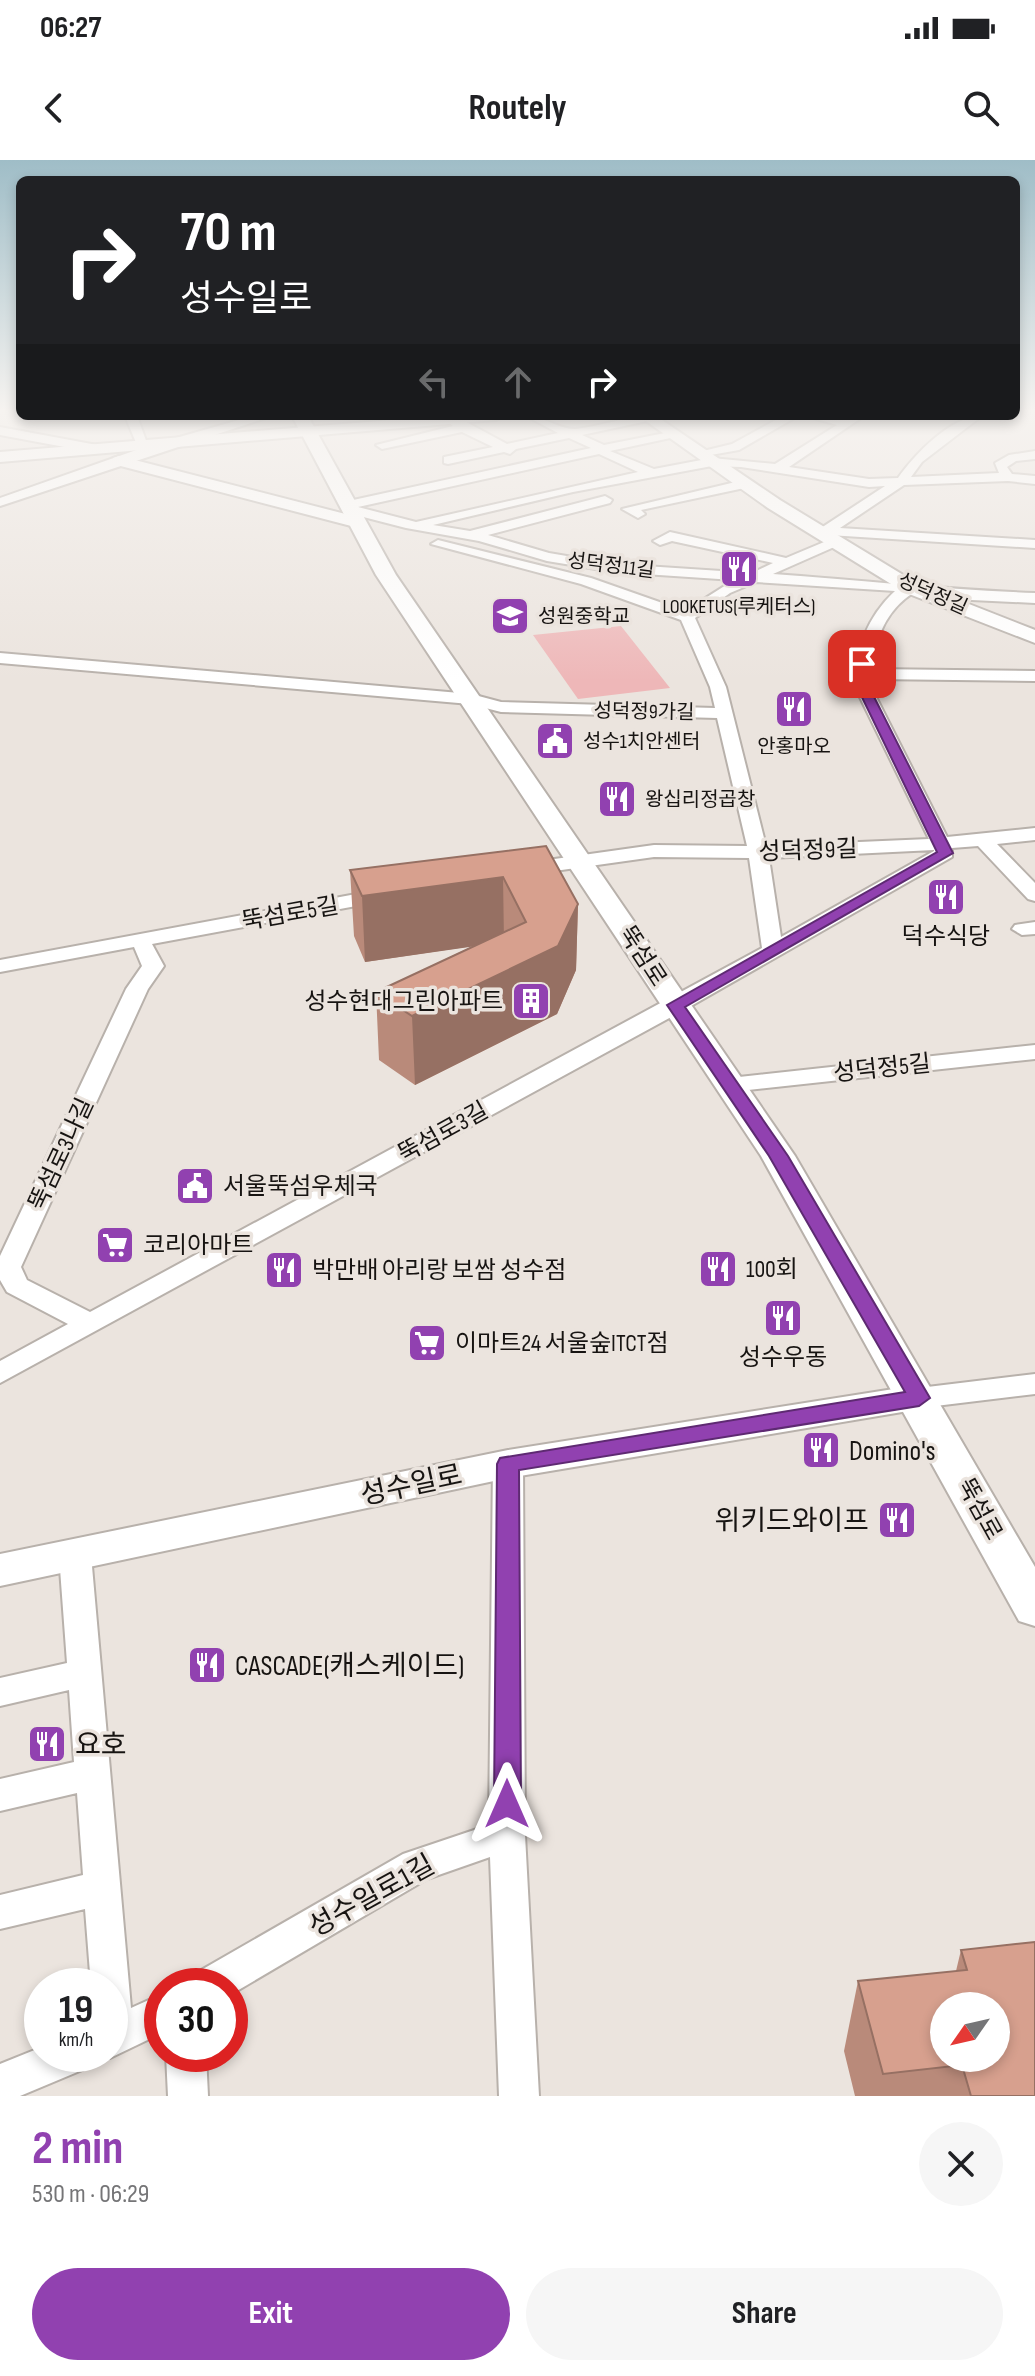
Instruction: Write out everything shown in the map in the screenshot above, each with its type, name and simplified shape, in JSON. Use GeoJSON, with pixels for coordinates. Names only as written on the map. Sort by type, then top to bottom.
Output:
{"type":"FeatureCollection","features":[{"type":"Feature","properties":{"kind":"main road","name":"뚝섬로"},"geometry":{"type":"LineString","coordinates":[[345,500],[386,575],[778,1156],[919,1398],[1035,1608]]}},
{"type":"Feature","properties":{"kind":"street"},"geometry":{"type":"LineString","coordinates":[[298,500],[351,512],[586,581],[687,617],[725,590],[787,562],[875,500]]}},
{"type":"Feature","properties":{"kind":"street"},"geometry":{"type":"LineString","coordinates":[[351,512],[395,500]]}},
{"type":"Feature","properties":{"kind":"street"},"geometry":{"type":"LineString","coordinates":[[412,525],[529,500]]}},
{"type":"Feature","properties":{"kind":"street","name":"성덕정11길"},"geometry":{"type":"LineString","coordinates":[[472,535],[604,500]]}},
{"type":"Feature","properties":{"kind":"street"},"geometry":{"type":"LineString","coordinates":[[638,514],[629,509],[669,500]]}},
{"type":"Feature","properties":{"kind":"street","name":"성덕정길"},"geometry":{"type":"LineString","coordinates":[[771,500],[911,588],[1035,637]]}},
{"type":"Feature","properties":{"kind":"street","name":"성덕정11길"},"geometry":{"type":"LineString","coordinates":[[351,512],[472,535],[547,557],[600,566],[911,588],[951,595],[1035,598]]}},
{"type":"Feature","properties":{"kind":"street"},"geometry":{"type":"LineString","coordinates":[[828,535],[1035,544]]}},
{"type":"Feature","properties":{"kind":"street"},"geometry":{"type":"LineString","coordinates":[[660,541],[670,536],[787,562]]}},
{"type":"Feature","properties":{"kind":"street"},"geometry":{"type":"LineString","coordinates":[[911,588],[899,593],[888,607],[873,635],[861,674],[863,687],[940,844]]}},
{"type":"Feature","properties":{"kind":"street","name":"성덕정9가길"},"geometry":{"type":"LineString","coordinates":[[687,617],[718,687],[758,852],[773,950]]}},
{"type":"Feature","properties":{"kind":"street","name":"성덕정9가길"},"geometry":{"type":"LineString","coordinates":[[0,658],[471,699],[501,707],[722,713]]}},
{"type":"Feature","properties":{"kind":"street"},"geometry":{"type":"LineString","coordinates":[[861,674],[1035,676]]}},
{"type":"Feature","properties":{"kind":"street","name":"성덕정9길"},"geometry":{"type":"LineString","coordinates":[[580,859],[654,851],[758,852],[940,844],[1035,834]]}},
{"type":"Feature","properties":{"kind":"street"},"geometry":{"type":"LineString","coordinates":[[982,839],[1012,867],[1035,895]]}},
{"type":"Feature","properties":{"kind":"street","name":"뚝섬로3길"},"geometry":{"type":"LineString","coordinates":[[0,1373],[676,1005],[945,853],[940,844]]}},
{"type":"Feature","properties":{"kind":"street"},"geometry":{"type":"LineString","coordinates":[[502,874],[580,859]]}},
{"type":"Feature","properties":{"kind":"street"},"geometry":{"type":"LineString","coordinates":[[1012,867],[1035,865]]}},
{"type":"Feature","properties":{"kind":"street","name":"뚝섬로5길"},"geometry":{"type":"LineString","coordinates":[[0,966],[408,891]]}},
{"type":"Feature","properties":{"kind":"street","name":"뚝섬로3나길"},"geometry":{"type":"LineString","coordinates":[[90,1324],[16,1286],[8,1267],[137,989],[153,966],[144,948]]}},
{"type":"Feature","properties":{"kind":"street","name":"성덕정5길"},"geometry":{"type":"LineString","coordinates":[[730,1085],[1035,1052]]}},
{"type":"Feature","properties":{"kind":"street"},"geometry":{"type":"LineString","coordinates":[[919,1398],[1035,1384]]}},
{"type":"Feature","properties":{"kind":"street","name":"성수일로"},"geometry":{"type":"LineString","coordinates":[[0,1570],[508,1464],[919,1398]]}},
{"type":"Feature","properties":{"kind":"street"},"geometry":{"type":"LineString","coordinates":[[508,1464],[507,1835],[519,2096]]}},
{"type":"Feature","properties":{"kind":"street"},"geometry":{"type":"LineString","coordinates":[[75,1555],[108,1968]]}},
{"type":"Feature","properties":{"kind":"street"},"geometry":{"type":"LineString","coordinates":[[0,1692],[84,1673]]}},
{"type":"Feature","properties":{"kind":"street"},"geometry":{"type":"LineString","coordinates":[[0,1795],[91,1774]]}},
{"type":"Feature","properties":{"kind":"street","name":"성수일로1길"},"geometry":{"type":"LineString","coordinates":[[241,1968],[416,1866],[507,1835]]}},
{"type":"Feature","properties":{"kind":"street"},"geometry":{"type":"LineString","coordinates":[[0,1912],[101,1888]]}},
{"type":"Feature","properties":{"kind":"street"},"geometry":{"type":"LineString","coordinates":[[0,2084],[29,2072]]}},
{"type":"Feature","properties":{"kind":"street"},"geometry":{"type":"LineString","coordinates":[[187,2072],[188,2096]]}},
{"type":"Feature","properties":{"kind":"shaded area"},"geometry":{"type":"Polygon","coordinates":[[[621,626],[670,688],[578,699],[533,635],[621,626]]]}},
{"type":"Feature","properties":{"kind":"building"},"geometry":{"type":"Polygon","coordinates":[[[546,846],[578,904],[558,946],[412,1016],[376,992],[526,922],[503,877],[362,896],[350,870],[546,846]]]}},
{"type":"Feature","properties":{"kind":"building"},"geometry":{"type":"Polygon","coordinates":[[[1035,1942],[1035,2096],[971,2096],[964,2072],[1010,2072],[1010,1992],[930,1992],[930,2069],[883,2074],[858,1981],[967,1970],[961,1950],[1035,1942]]]}},
{"type":"Feature","properties":{"kind":"place","name":"LOOKETUS(루케터스)"},"geometry":{"type":"Point","coordinates":[739,569]}},
{"type":"Feature","properties":{"kind":"place","name":"성원중학교"},"geometry":{"type":"Point","coordinates":[510,616]}},
{"type":"Feature","properties":{"kind":"place","name":"안홍마오"},"geometry":{"type":"Point","coordinates":[794,709]}},
{"type":"Feature","properties":{"kind":"place","name":"성수1치안센터"},"geometry":{"type":"Point","coordinates":[555,741]}},
{"type":"Feature","properties":{"kind":"place","name":"왕십리정곱창"},"geometry":{"type":"Point","coordinates":[617,799]}},
{"type":"Feature","properties":{"kind":"place","name":"덕수식당"},"geometry":{"type":"Point","coordinates":[946,897]}},
{"type":"Feature","properties":{"kind":"place","name":"성수현대그린아파트"},"geometry":{"type":"Point","coordinates":[531,1001]}},
{"type":"Feature","properties":{"kind":"place","name":"서울뚝섬우체국"},"geometry":{"type":"Point","coordinates":[195,1186]}},
{"type":"Feature","properties":{"kind":"place","name":"코리아마트"},"geometry":{"type":"Point","coordinates":[115,1245]}},
{"type":"Feature","properties":{"kind":"place","name":"100회"},"geometry":{"type":"Point","coordinates":[718,1269]}},
{"type":"Feature","properties":{"kind":"place","name":"박만배 아리랑 보쌈 성수점"},"geometry":{"type":"Point","coordinates":[284,1270]}},
{"type":"Feature","properties":{"kind":"place","name":"성수우동"},"geometry":{"type":"Point","coordinates":[783,1318]}},
{"type":"Feature","properties":{"kind":"place","name":"이마트24 서울숲ITCT점"},"geometry":{"type":"Point","coordinates":[427,1343]}},
{"type":"Feature","properties":{"kind":"place","name":"Domino's"},"geometry":{"type":"Point","coordinates":[821,1450]}},
{"type":"Feature","properties":{"kind":"place","name":"위키드와이프"},"geometry":{"type":"Point","coordinates":[897,1520]}},
{"type":"Feature","properties":{"kind":"place","name":"CASCADE(캐스케이드)"},"geometry":{"type":"Point","coordinates":[207,1665]}},
{"type":"Feature","properties":{"kind":"place","name":"요호"},"geometry":{"type":"Point","coordinates":[47,1744]}},
{"type":"Feature","properties":{"kind":"route"},"geometry":{"type":"LineString","coordinates":[[507,1804],[508,1464],[919,1398],[778,1156],[676,1005],[945,853],[863,687],[862,664]]}}]}
